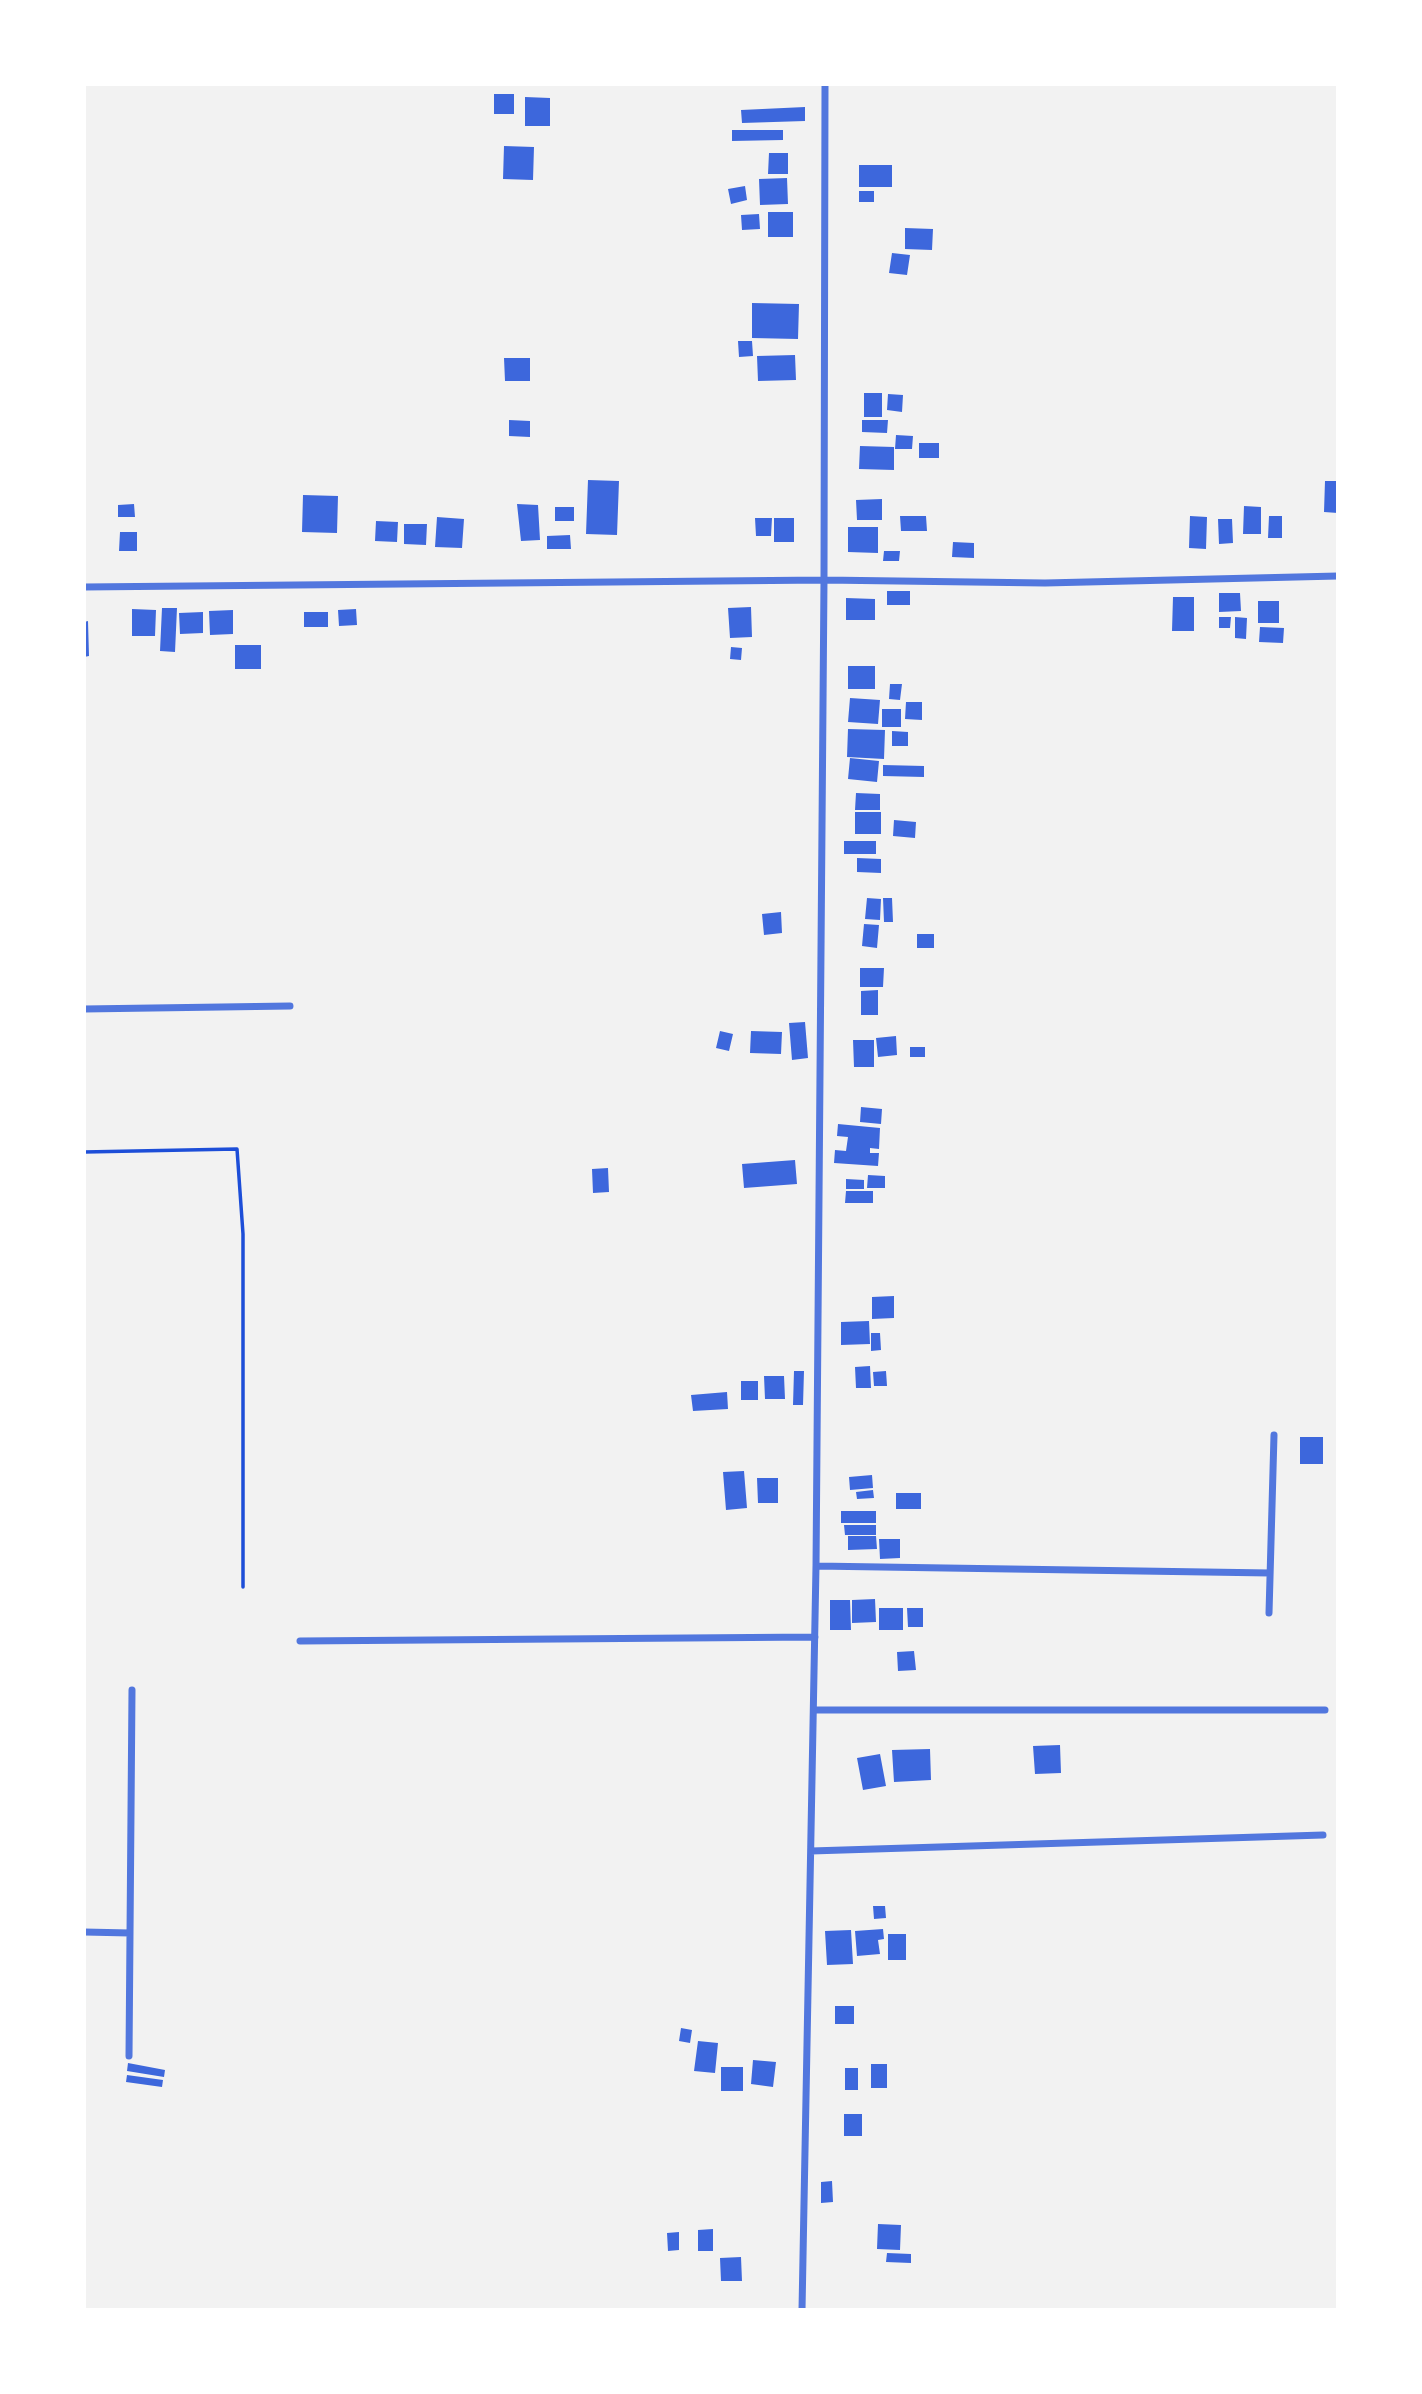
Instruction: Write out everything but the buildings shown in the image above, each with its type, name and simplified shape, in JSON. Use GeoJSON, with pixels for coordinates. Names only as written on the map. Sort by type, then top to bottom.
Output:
{"type":"FeatureCollection","features":[{"type":"Feature","properties":{"kind":"street"},"geometry":{"type":"LineString","coordinates":[[802,2310],[816,1566],[825,84]]}},
{"type":"Feature","properties":{"kind":"street"},"geometry":{"type":"LineString","coordinates":[[84,587],[824,580],[1045,583],[1338,576]]}},
{"type":"Feature","properties":{"kind":"street"},"geometry":{"type":"LineString","coordinates":[[84,1009],[290,1006]]}},
{"type":"Feature","properties":{"kind":"street"},"geometry":{"type":"LineString","coordinates":[[1269,1614],[1274,1435]]}},
{"type":"Feature","properties":{"kind":"street"},"geometry":{"type":"LineString","coordinates":[[816,1566],[1270,1573]]}},
{"type":"Feature","properties":{"kind":"street"},"geometry":{"type":"LineString","coordinates":[[300,1641],[815,1637]]}},
{"type":"Feature","properties":{"kind":"street"},"geometry":{"type":"LineString","coordinates":[[128,2056],[132,1690]]}},
{"type":"Feature","properties":{"kind":"street"},"geometry":{"type":"LineString","coordinates":[[814,1710],[1325,1710]]}},
{"type":"Feature","properties":{"kind":"street"},"geometry":{"type":"LineString","coordinates":[[811,1851],[1323,1835]]}},
{"type":"Feature","properties":{"kind":"street"},"geometry":{"type":"LineString","coordinates":[[84,1932],[130,1933]]}},
{"type":"Feature","properties":{"kind":"path"},"geometry":{"type":"LineString","coordinates":[[84,1152],[237,1149],[243,1234],[243,1587]]}}]}
